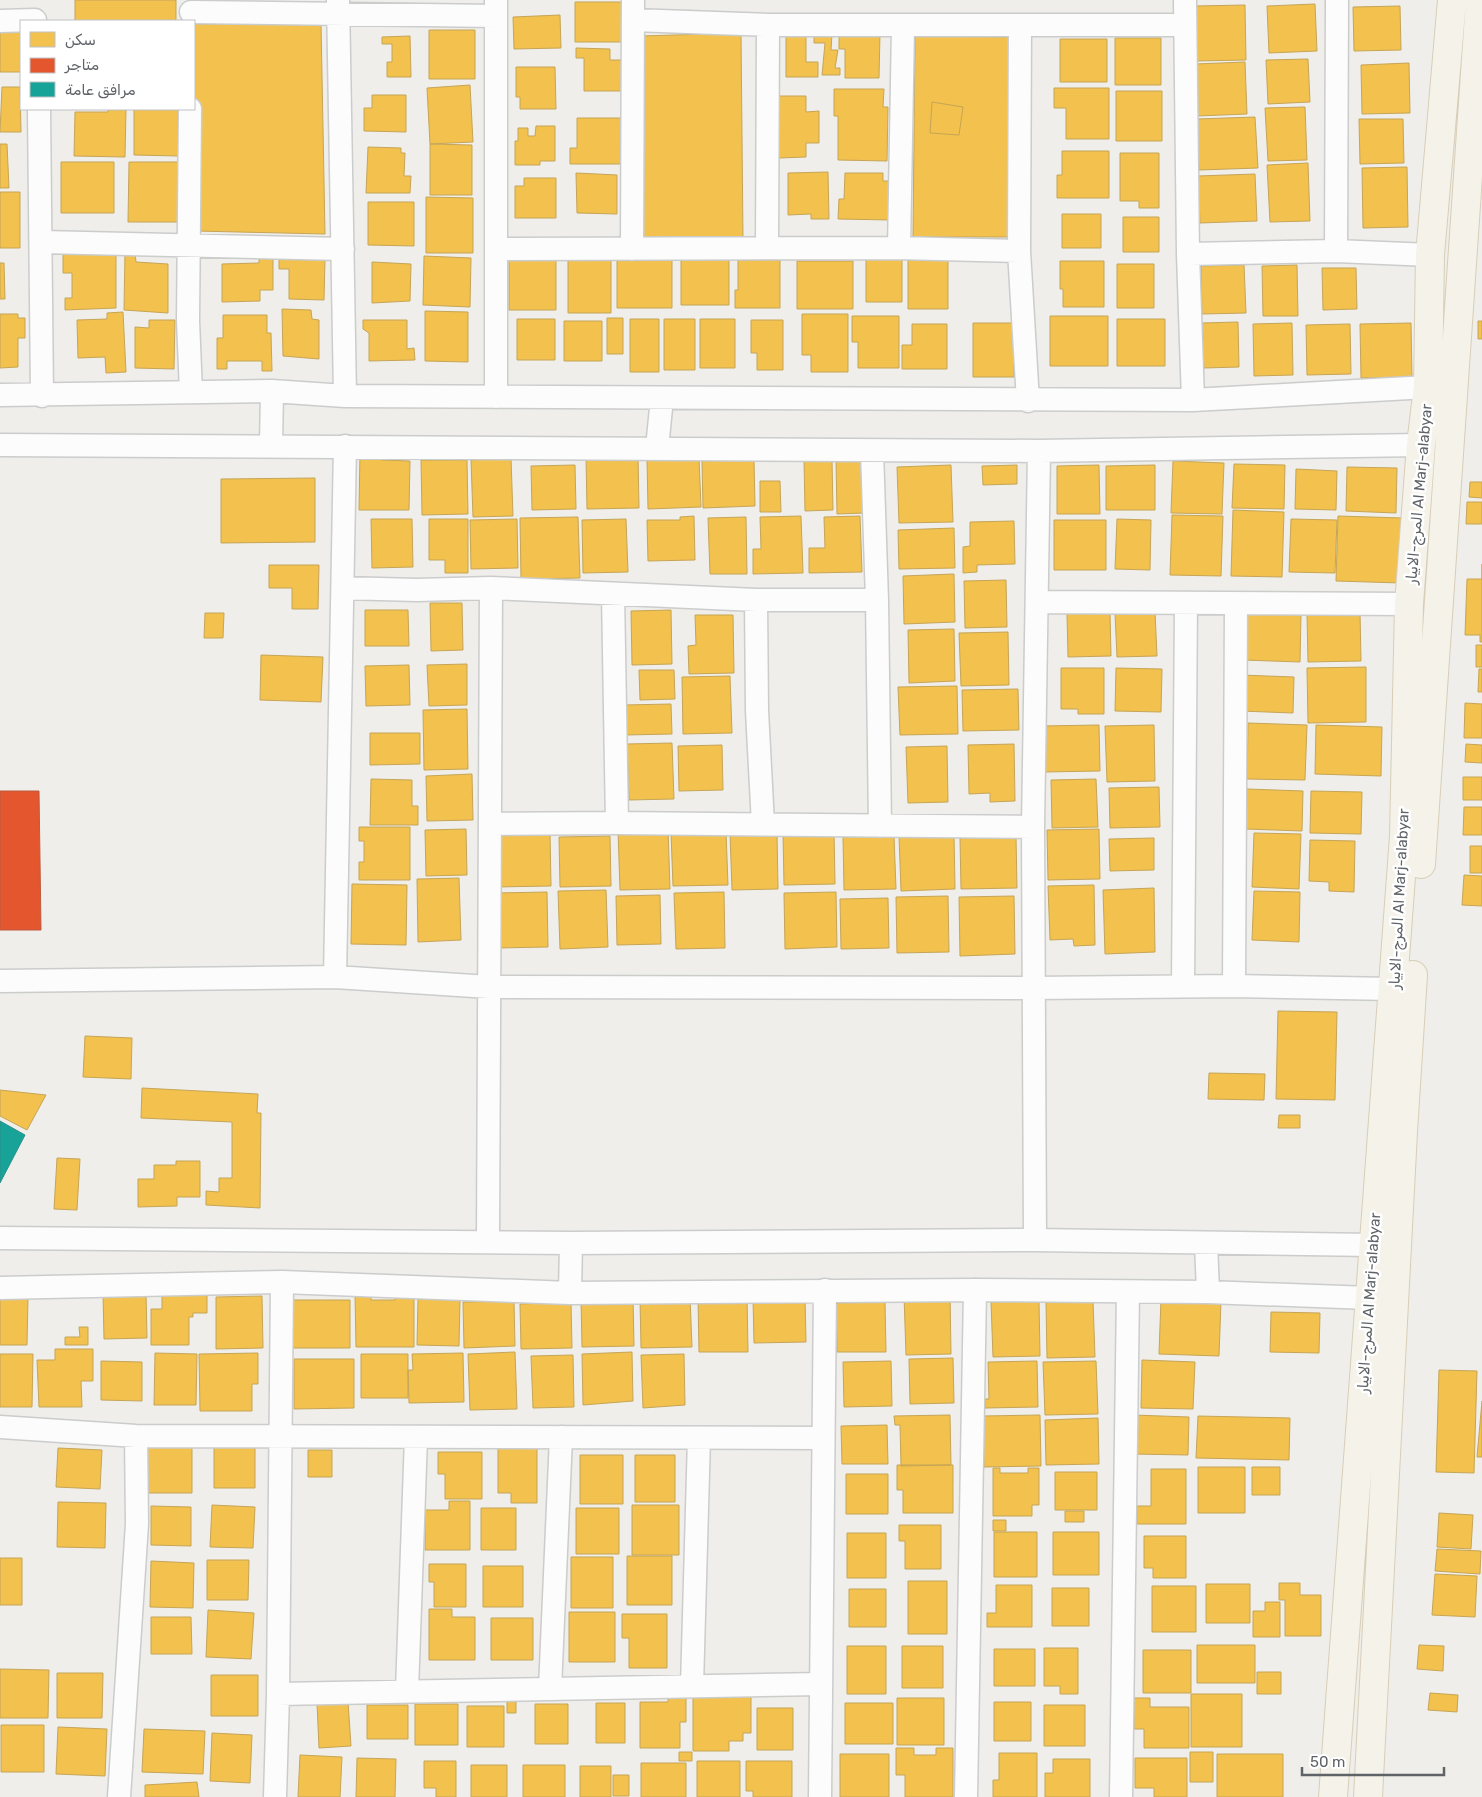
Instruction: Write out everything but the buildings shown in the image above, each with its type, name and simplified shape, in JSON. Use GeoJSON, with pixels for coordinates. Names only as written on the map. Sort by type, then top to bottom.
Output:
{"type":"FeatureCollection","features":[{"type":"Feature","properties":{"kind":"main road","name":"المرج-الابيار Al Marj-alabyar"},"geometry":{"type":"LineString","coordinates":[[1333,1797],[1372,1245],[1404,836],[1410,604],[1421,445],[1428,387],[1430,255],[1452,2]]}},
{"type":"Feature","properties":{"kind":"main road","name":"المرج-الابيار Al Marj-alabyar"},"geometry":{"type":"LineString","coordinates":[[1368,1797],[1403,1132],[1480,3]]}},
{"type":"Feature","properties":{"kind":"street"},"geometry":{"type":"LineString","coordinates":[[1186,0],[1188,254],[1193,400]]}},
{"type":"Feature","properties":{"kind":"street"},"geometry":{"type":"LineString","coordinates":[[1336,251],[1337,0]]}},
{"type":"Feature","properties":{"kind":"street"},"geometry":{"type":"LineString","coordinates":[[1452,2],[1480,3]]}},
{"type":"Feature","properties":{"kind":"street"},"geometry":{"type":"LineString","coordinates":[[339,7],[345,396]]}},
{"type":"Feature","properties":{"kind":"street"},"geometry":{"type":"LineString","coordinates":[[191,11],[339,7],[496,8],[496,396]]}},
{"type":"Feature","properties":{"kind":"street"},"geometry":{"type":"LineString","coordinates":[[632,249],[633,10],[768,25],[1185,25]]}},
{"type":"Feature","properties":{"kind":"street"},"geometry":{"type":"LineString","coordinates":[[0,21],[35,14]]}},
{"type":"Feature","properties":{"kind":"street"},"geometry":{"type":"LineString","coordinates":[[767,248],[768,25]]}},
{"type":"Feature","properties":{"kind":"street"},"geometry":{"type":"LineString","coordinates":[[899,248],[904,26]]}},
{"type":"Feature","properties":{"kind":"street"},"geometry":{"type":"LineString","coordinates":[[1020,26],[1019,251],[1028,401]]}},
{"type":"Feature","properties":{"kind":"street"},"geometry":{"type":"LineString","coordinates":[[39,110],[42,242],[42,396]]}},
{"type":"Feature","properties":{"kind":"street"},"geometry":{"type":"LineString","coordinates":[[190,110],[188,321],[191,392]]}},
{"type":"Feature","properties":{"kind":"street"},"geometry":{"type":"LineString","coordinates":[[42,242],[343,248]]}},
{"type":"Feature","properties":{"kind":"street"},"geometry":{"type":"LineString","coordinates":[[496,249],[899,248],[1019,251]]}},
{"type":"Feature","properties":{"kind":"street"},"geometry":{"type":"LineString","coordinates":[[1188,254],[1336,251],[1430,255]]}},
{"type":"Feature","properties":{"kind":"street"},"geometry":{"type":"LineString","coordinates":[[0,395],[42,396],[272,391],[345,396],[1028,401],[1193,400],[1428,387]]}},
{"type":"Feature","properties":{"kind":"street"},"geometry":{"type":"LineString","coordinates":[[271,445],[272,391]]}},
{"type":"Feature","properties":{"kind":"street"},"geometry":{"type":"LineString","coordinates":[[658,448],[662,398]]}},
{"type":"Feature","properties":{"kind":"street"},"geometry":{"type":"LineString","coordinates":[[0,445],[271,445],[1039,451],[1421,445]]}},
{"type":"Feature","properties":{"kind":"street"},"geometry":{"type":"LineString","coordinates":[[335,977],[345,446]]}},
{"type":"Feature","properties":{"kind":"street"},"geometry":{"type":"LineString","coordinates":[[872,451],[877,600],[880,826]]}},
{"type":"Feature","properties":{"kind":"street"},"geometry":{"type":"LineString","coordinates":[[1035,1240],[1033,827],[1039,451]]}},
{"type":"Feature","properties":{"kind":"street"},"geometry":{"type":"LineString","coordinates":[[343,588],[416,590],[491,588],[756,600],[877,600]]}},
{"type":"Feature","properties":{"kind":"street"},"geometry":{"type":"LineString","coordinates":[[488,1241],[491,588]]}},
{"type":"Feature","properties":{"kind":"street"},"geometry":{"type":"LineString","coordinates":[[612,594],[617,823]]}},
{"type":"Feature","properties":{"kind":"street"},"geometry":{"type":"LineString","coordinates":[[756,600],[763,824]]}},
{"type":"Feature","properties":{"kind":"street"},"geometry":{"type":"LineString","coordinates":[[1037,602],[1410,604]]}},
{"type":"Feature","properties":{"kind":"street"},"geometry":{"type":"LineString","coordinates":[[1183,986],[1186,603]]}},
{"type":"Feature","properties":{"kind":"street"},"geometry":{"type":"LineString","coordinates":[[1234,986],[1236,604]]}},
{"type":"Feature","properties":{"kind":"street"},"geometry":{"type":"LineString","coordinates":[[490,824],[617,823],[1033,827]]}},
{"type":"Feature","properties":{"kind":"street"},"geometry":{"type":"LineString","coordinates":[[0,981],[335,977],[489,987],[1033,988],[1234,986],[1393,989]]}},
{"type":"Feature","properties":{"kind":"street"},"geometry":{"type":"LineString","coordinates":[[0,1238],[571,1243],[1035,1240],[1372,1245]]}},
{"type":"Feature","properties":{"kind":"street"},"geometry":{"type":"LineString","coordinates":[[570,1292],[571,1243]]}},
{"type":"Feature","properties":{"kind":"street"},"geometry":{"type":"LineString","coordinates":[[1206,1243],[1208,1292]]}},
{"type":"Feature","properties":{"kind":"street"},"geometry":{"type":"LineString","coordinates":[[274,1797],[278,1694],[282,1282]]}},
{"type":"Feature","properties":{"kind":"street"},"geometry":{"type":"LineString","coordinates":[[0,1288],[282,1282],[570,1292],[975,1290],[1208,1292],[1369,1298]]}},
{"type":"Feature","properties":{"kind":"street"},"geometry":{"type":"LineString","coordinates":[[820,1797],[825,1290]]}},
{"type":"Feature","properties":{"kind":"street"},"geometry":{"type":"LineString","coordinates":[[966,1797],[975,1290]]}},
{"type":"Feature","properties":{"kind":"street"},"geometry":{"type":"LineString","coordinates":[[1121,1797],[1128,1292]]}},
{"type":"Feature","properties":{"kind":"street"},"geometry":{"type":"LineString","coordinates":[[0,1427],[136,1436],[823,1438]]}},
{"type":"Feature","properties":{"kind":"street"},"geometry":{"type":"LineString","coordinates":[[119,1797],[137,1524],[136,1436]]}},
{"type":"Feature","properties":{"kind":"street"},"geometry":{"type":"LineString","coordinates":[[407,1691],[416,1437]]}},
{"type":"Feature","properties":{"kind":"street"},"geometry":{"type":"LineString","coordinates":[[550,1689],[561,1437]]}},
{"type":"Feature","properties":{"kind":"street"},"geometry":{"type":"LineString","coordinates":[[692,1686],[699,1438]]}},
{"type":"Feature","properties":{"kind":"street"},"geometry":{"type":"LineString","coordinates":[[278,1694],[821,1684]]}}]}
